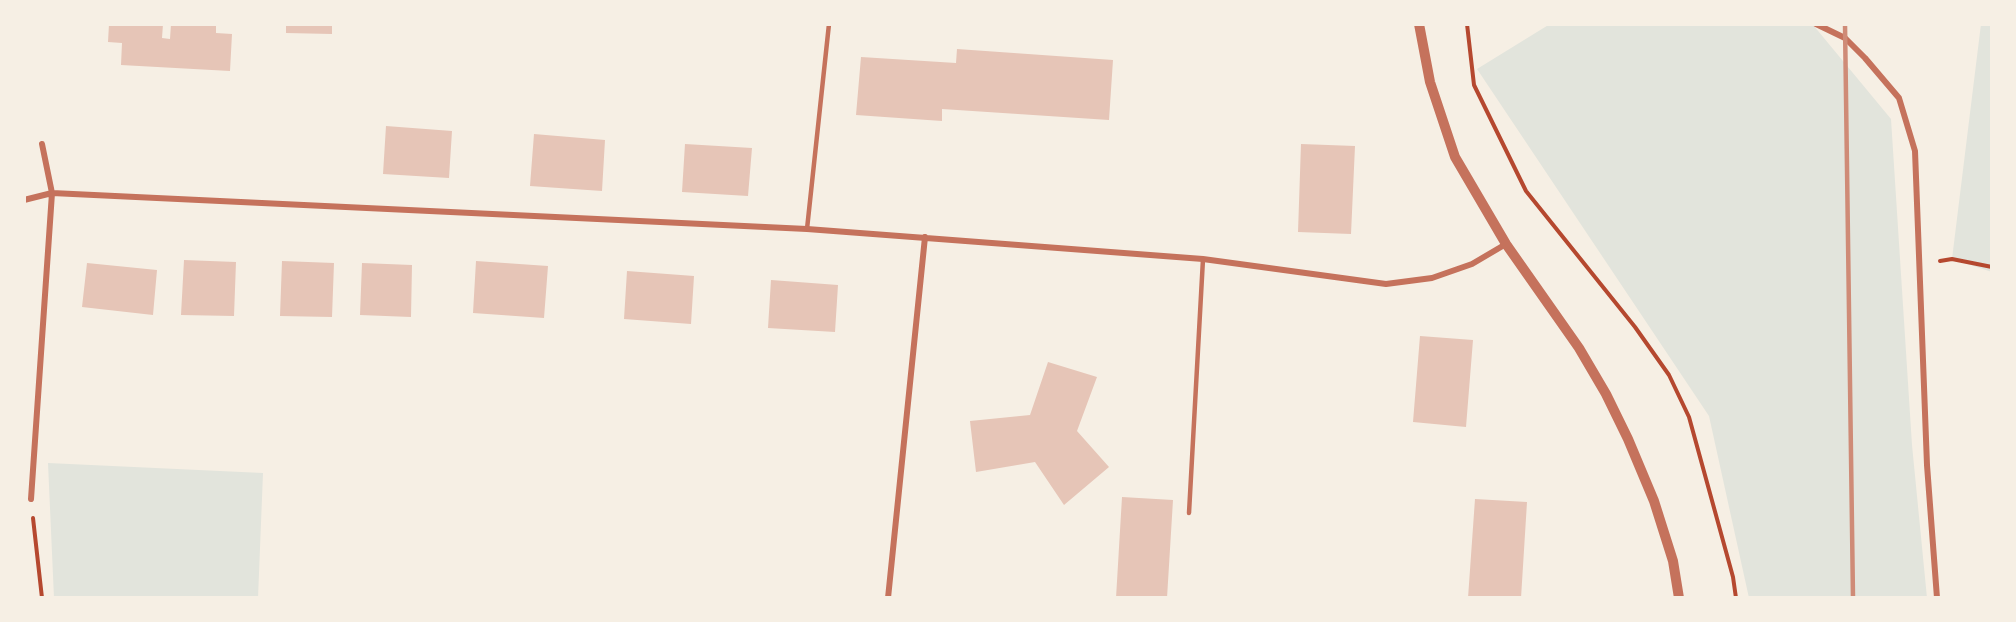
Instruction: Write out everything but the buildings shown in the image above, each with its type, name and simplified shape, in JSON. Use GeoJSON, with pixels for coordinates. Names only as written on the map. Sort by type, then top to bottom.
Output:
{"type":"FeatureCollection","features":[{"type":"Feature","properties":{"kind":"street"},"geometry":{"type":"LineString","coordinates":[[1419,24],[1430,82],[1455,157],[1506,244],[1579,348],[1611,403],[1654,501],[1673,561],[1679,598]]}},
{"type":"Feature","properties":{"kind":"street"},"geometry":{"type":"LineString","coordinates":[[1816,24],[1845,38],[1866,58],[1899,98],[1915,151],[1927,465],[1937,598]]}},
{"type":"Feature","properties":{"kind":"street"},"geometry":{"type":"LineString","coordinates":[[27,499],[52,193],[42,144]]}},
{"type":"Feature","properties":{"kind":"street"},"geometry":{"type":"LineString","coordinates":[[24,200],[52,193],[807,229],[1203,259],[1386,284],[1432,278],[1472,264],[1506,244]]}},
{"type":"Feature","properties":{"kind":"street"},"geometry":{"type":"LineString","coordinates":[[888,598],[925,237]]}},
{"type":"Feature","properties":{"kind":"lane"},"geometry":{"type":"LineString","coordinates":[[807,229],[829,24]]}},
{"type":"Feature","properties":{"kind":"lane"},"geometry":{"type":"LineString","coordinates":[[1189,513],[1203,259]]}},
{"type":"Feature","properties":{"kind":"path"},"geometry":{"type":"LineString","coordinates":[[1467,24],[1474,85],[1526,191],[1635,327],[1669,375],[1689,417],[1733,577],[1736,598]]}},
{"type":"Feature","properties":{"kind":"path"},"geometry":{"type":"LineString","coordinates":[[1921,264],[1952,259],[1992,267]]}},
{"type":"Feature","properties":{"kind":"path"},"geometry":{"type":"LineString","coordinates":[[27,499],[42,598]]}},
{"type":"Feature","properties":{"kind":"shaded area"},"geometry":{"type":"Polygon","coordinates":[[[1550,24],[1800,24],[1814,26],[1891,119],[1912,445],[1927,598],[1749,598],[1709,416],[1477,69],[1550,24]]]}},
{"type":"Feature","properties":{"kind":"shaded area"},"geometry":{"type":"Polygon","coordinates":[[[1981,24],[1992,24],[1992,272],[1952,259],[1981,24]]]}},
{"type":"Feature","properties":{"kind":"shaded area"},"geometry":{"type":"Polygon","coordinates":[[[48,463],[263,473],[258,598],[54,598],[48,463]]]}},
{"type":"Feature","properties":{"kind":"railway"},"geometry":{"type":"LineString","coordinates":[[1845,24],[1853,598]]}}]}
